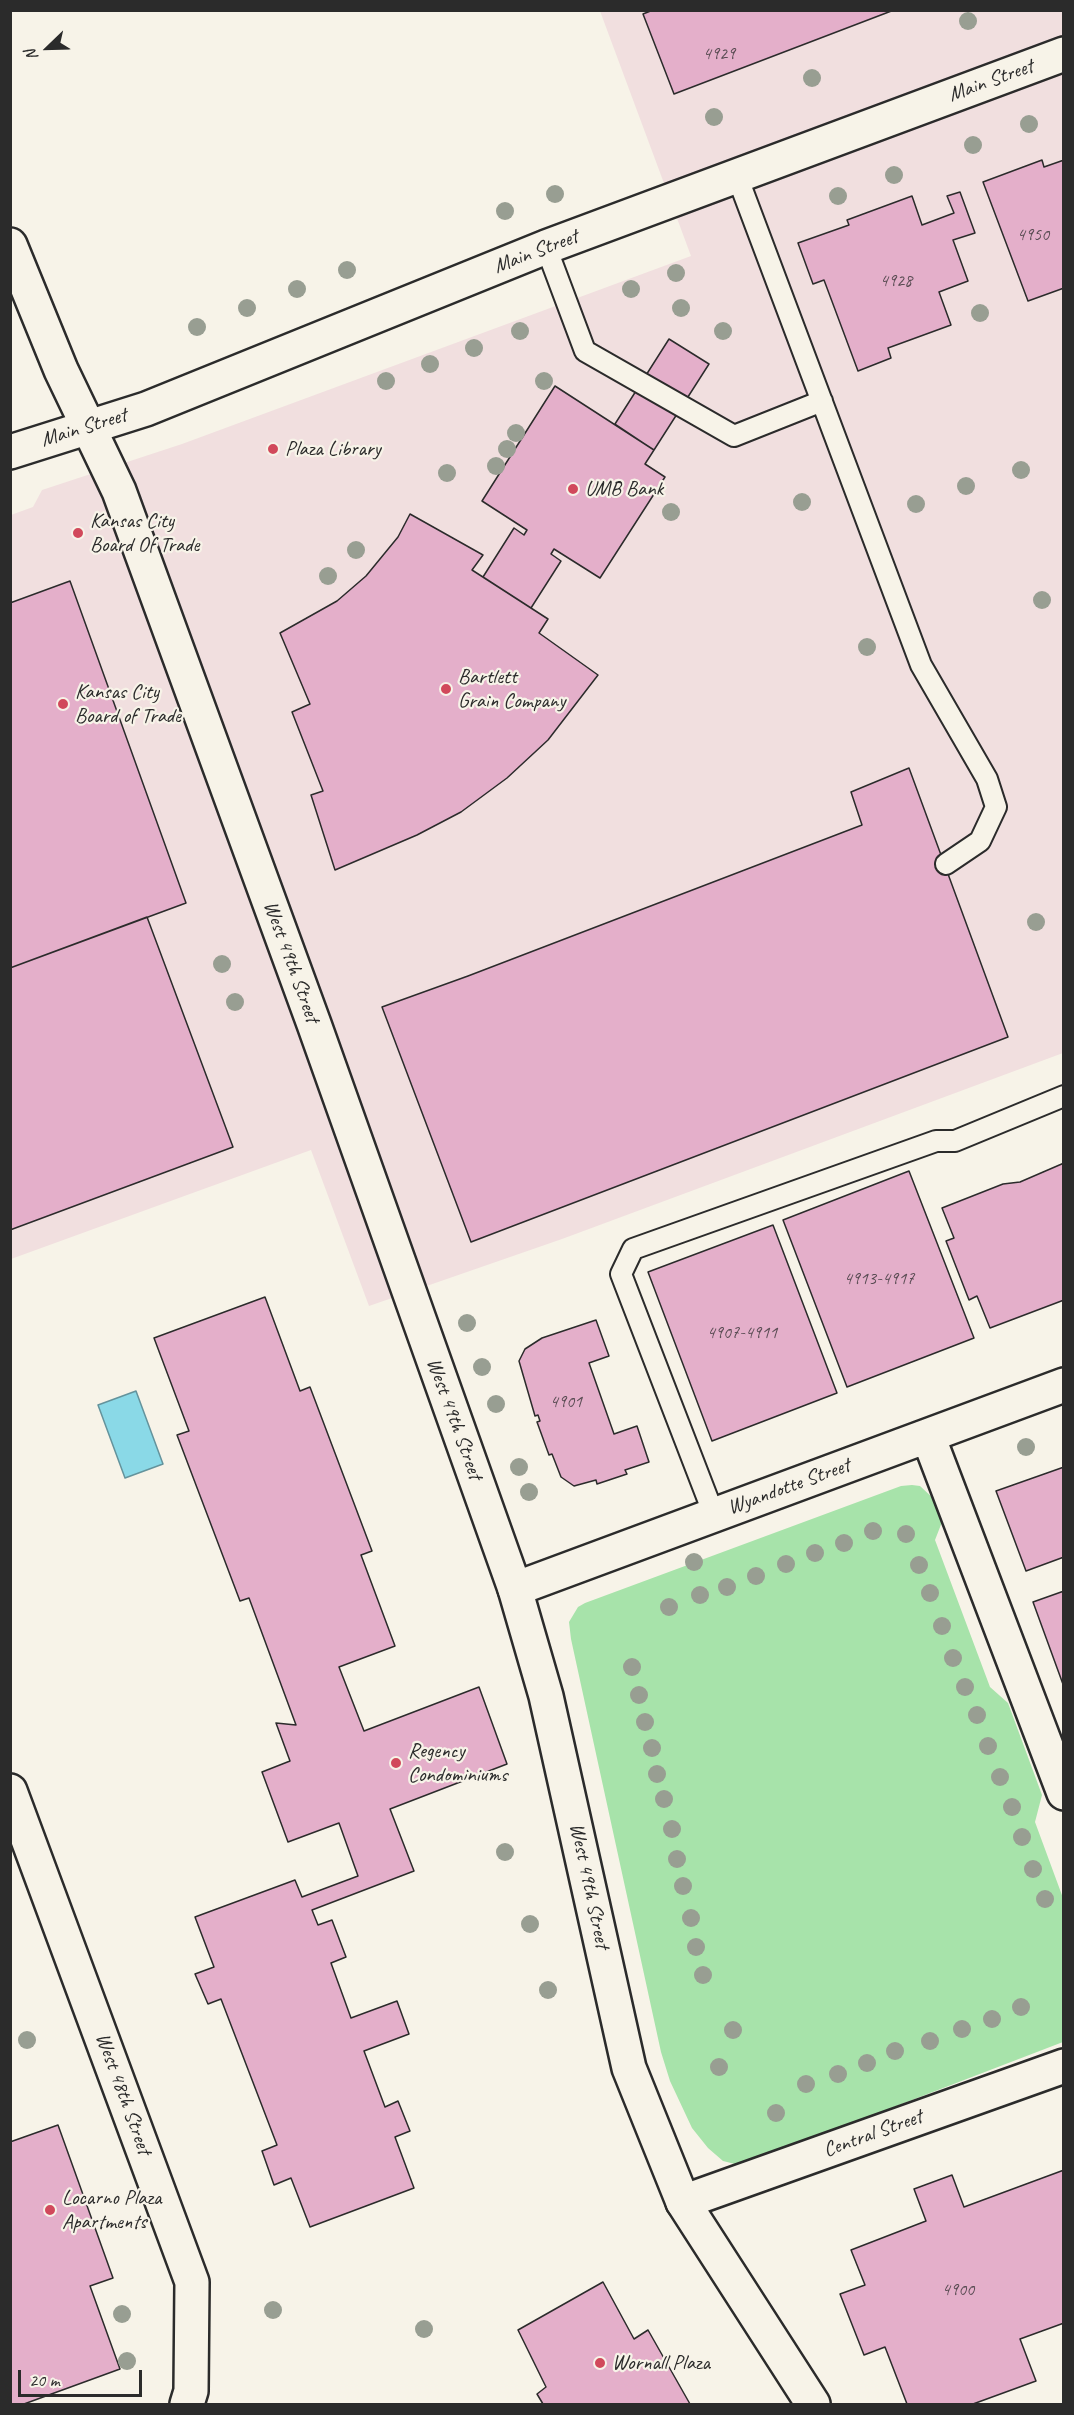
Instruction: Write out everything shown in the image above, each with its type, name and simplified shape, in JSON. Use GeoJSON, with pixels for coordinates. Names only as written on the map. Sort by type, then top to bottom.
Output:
{"type":"FeatureCollection","features":[{"type":"Feature","properties":{"kind":"street","name":"Main Street"},"geometry":{"type":"LineString","coordinates":[[10,452],[146,409],[546,248],[1064,54]]}},
{"type":"Feature","properties":{"kind":"street","name":"West 49th Street"},"geometry":{"type":"LineString","coordinates":[[10,245],[61,370],[119,490],[314,1024],[515,1589],[546,1696],[629,2068],[683,2202],[813,2404]]}},
{"type":"Feature","properties":{"kind":"street","name":"Wyandotte Street"},"geometry":{"type":"LineString","coordinates":[[515,1589],[1064,1385]]}},
{"type":"Feature","properties":{"kind":"street"},"geometry":{"type":"LineString","coordinates":[[928,1436],[1064,1793]]}},
{"type":"Feature","properties":{"kind":"street","name":"West 48th Street"},"geometry":{"type":"LineString","coordinates":[[10,1791],[192,2282],[191,2391],[187,2404]]}},
{"type":"Feature","properties":{"kind":"street","name":"Central Street"},"geometry":{"type":"LineString","coordinates":[[683,2202],[1064,2066]]}},
{"type":"Feature","properties":{"kind":"lane"},"geometry":{"type":"LineString","coordinates":[[737,176],[921,664],[987,778],[996,807],[980,841],[946,864]]}},
{"type":"Feature","properties":{"kind":"lane"},"geometry":{"type":"LineString","coordinates":[[546,248],[585,351],[724,431],[735,436],[822,401]]}},
{"type":"Feature","properties":{"kind":"lane"},"geometry":{"type":"LineString","coordinates":[[714,1515],[621,1274],[633,1249],[936,1141],[955,1141],[1064,1096]]}},
{"type":"Feature","properties":{"kind":"shaded area"},"geometry":{"type":"Polygon","coordinates":[[[600,11],[1063,11],[1063,1053],[562,1239],[369,1306],[311,1150],[11,1259],[11,515],[33,507],[42,490],[182,444],[691,256],[600,11]]]}},
{"type":"Feature","properties":{"kind":"green space"},"geometry":{"type":"Polygon","coordinates":[[[901,1486],[920,1486],[935,1500],[942,1522],[935,1540],[990,1687],[1008,1703],[1042,1795],[1035,1822],[1063,1898],[1063,2042],[748,2163],[735,2164],[723,2161],[708,2148],[692,2128],[670,2081],[661,2052],[569,1622],[578,1607],[585,1603],[901,1486]]]}},
{"type":"Feature","properties":{"kind":"water"},"geometry":{"type":"Polygon","coordinates":[[[136,1391],[163,1464],[125,1478],[98,1405],[136,1391]]]}},
{"type":"Feature","properties":{"kind":"building"},"geometry":{"type":"Polygon","coordinates":[[[653,10],[894,10],[674,94],[643,14],[653,10]]]}},
{"type":"Feature","properties":{"kind":"building"},"geometry":{"type":"Polygon","coordinates":[[[1042,160],[1044,167],[1064,160],[1064,288],[1028,301],[983,182],[1042,160]]]}},
{"type":"Feature","properties":{"kind":"building"},"geometry":{"type":"Polygon","coordinates":[[[960,192],[975,233],[953,240],[968,281],[939,292],[951,325],[888,348],[891,358],[858,371],[824,280],[813,284],[798,243],[849,225],[847,220],[912,196],[922,225],[954,213],[947,196],[960,192]]]}},
{"type":"Feature","properties":{"kind":"building"},"geometry":{"type":"Polygon","coordinates":[[[669,339],[709,364],[654,450],[615,424],[669,339]]]}},
{"type":"Feature","properties":{"kind":"building","name":"UMB Bank"},"geometry":{"type":"Polygon","coordinates":[[[555,386],[654,450],[645,464],[665,477],[600,578],[554,549],[551,554],[561,561],[531,608],[483,577],[514,528],[524,535],[527,530],[482,501],[555,386]]]}},
{"type":"Feature","properties":{"kind":"building","name":"Bartlett Grain Company"},"geometry":{"type":"Polygon","coordinates":[[[410,514],[483,555],[472,570],[548,619],[539,633],[598,675],[548,740],[507,778],[461,812],[417,835],[335,870],[311,795],[323,791],[292,712],[310,704],[280,633],[337,601],[366,576],[398,537],[410,514]]]}},
{"type":"Feature","properties":{"kind":"building","name":"Kansas City Board of Trade"},"geometry":{"type":"Polygon","coordinates":[[[70,581],[186,903],[10,968],[10,603],[70,581]]]}},
{"type":"Feature","properties":{"kind":"building"},"geometry":{"type":"Polygon","coordinates":[[[909,768],[1008,1037],[471,1242],[382,1007],[862,825],[851,792],[909,768]]]}},
{"type":"Feature","properties":{"kind":"building"},"geometry":{"type":"Polygon","coordinates":[[[147,917],[233,1147],[10,1230],[10,968],[147,917]]]}},
{"type":"Feature","properties":{"kind":"building"},"geometry":{"type":"Polygon","coordinates":[[[1064,1163],[1064,1300],[990,1328],[977,1296],[969,1300],[946,1241],[954,1238],[942,1208],[1003,1184],[1020,1182],[1064,1163]]]}},
{"type":"Feature","properties":{"kind":"building"},"geometry":{"type":"Polygon","coordinates":[[[909,1171],[974,1338],[847,1387],[783,1220],[909,1171]]]}},
{"type":"Feature","properties":{"kind":"building"},"geometry":{"type":"Polygon","coordinates":[[[773,1225],[837,1393],[712,1441],[648,1272],[773,1225]]]}},
{"type":"Feature","properties":{"kind":"building","name":"Regency Condominiums"},"geometry":{"type":"Polygon","coordinates":[[[265,1297],[300,1391],[310,1387],[372,1551],[361,1555],[395,1646],[339,1667],[364,1731],[479,1687],[507,1764],[390,1809],[414,1871],[312,1910],[318,1925],[332,1920],[346,1957],[331,1963],[351,2018],[397,2001],[409,2034],[364,2051],[385,2107],[398,2101],[410,2131],[395,2137],[414,2188],[310,2227],[291,2178],[274,2185],[262,2151],[277,2145],[221,1999],[208,2004],[195,1974],[214,1967],[195,1917],[295,1880],[302,1897],[358,1876],[339,1823],[288,1842],[262,1772],[290,1761],[276,1723],[296,1725],[249,1598],[240,1601],[177,1435],[189,1431],[154,1338],[265,1297]]]}},
{"type":"Feature","properties":{"kind":"building"},"geometry":{"type":"Polygon","coordinates":[[[596,1320],[609,1356],[589,1363],[614,1434],[637,1426],[649,1462],[625,1470],[627,1474],[597,1484],[596,1480],[574,1486],[561,1477],[552,1454],[549,1455],[519,1361],[525,1349],[542,1338],[596,1320]]]}},
{"type":"Feature","properties":{"kind":"building"},"geometry":{"type":"Polygon","coordinates":[[[1064,1467],[1064,1557],[1026,1571],[996,1491],[1064,1467]]]}},
{"type":"Feature","properties":{"kind":"building"},"geometry":{"type":"Polygon","coordinates":[[[1064,1591],[1064,1687],[1033,1602],[1064,1591]]]}},
{"type":"Feature","properties":{"kind":"building","name":"Locarno Plaza Apartments"},"geometry":{"type":"Polygon","coordinates":[[[58,2125],[113,2278],[90,2286],[120,2369],[24,2404],[10,2404],[10,2142],[58,2125]]]}},
{"type":"Feature","properties":{"kind":"building"},"geometry":{"type":"Polygon","coordinates":[[[1064,2170],[1064,2323],[1020,2339],[1036,2381],[973,2404],[907,2404],[885,2347],[864,2355],[840,2294],[865,2285],[851,2250],[926,2221],[914,2189],[952,2175],[964,2207],[1064,2170]]]}},
{"type":"Feature","properties":{"kind":"building","name":"Wornall Plaza"},"geometry":{"type":"Polygon","coordinates":[[[603,2282],[634,2339],[648,2330],[690,2404],[543,2404],[537,2394],[546,2387],[518,2330],[603,2282]]]}},
{"type":"Feature","properties":{"kind":"place","name":"Plaza Library"},"geometry":{"type":"Point","coordinates":[273,449]}},
{"type":"Feature","properties":{"kind":"place","name":"UMB Bank"},"geometry":{"type":"Point","coordinates":[573,489]}},
{"type":"Feature","properties":{"kind":"place","name":"Kansas City Board Of Trade"},"geometry":{"type":"Point","coordinates":[78,533]}},
{"type":"Feature","properties":{"kind":"place","name":"Bartlett Grain Company"},"geometry":{"type":"Point","coordinates":[446,689]}},
{"type":"Feature","properties":{"kind":"place","name":"Kansas City Board of Trade"},"geometry":{"type":"Point","coordinates":[63,704]}},
{"type":"Feature","properties":{"kind":"place","name":"Regency Condominiums"},"geometry":{"type":"Point","coordinates":[396,1763]}},
{"type":"Feature","properties":{"kind":"place","name":"Locarno Plaza Apartments"},"geometry":{"type":"Point","coordinates":[50,2210]}},
{"type":"Feature","properties":{"kind":"place","name":"Wornall Plaza"},"geometry":{"type":"Point","coordinates":[600,2363]}}]}
